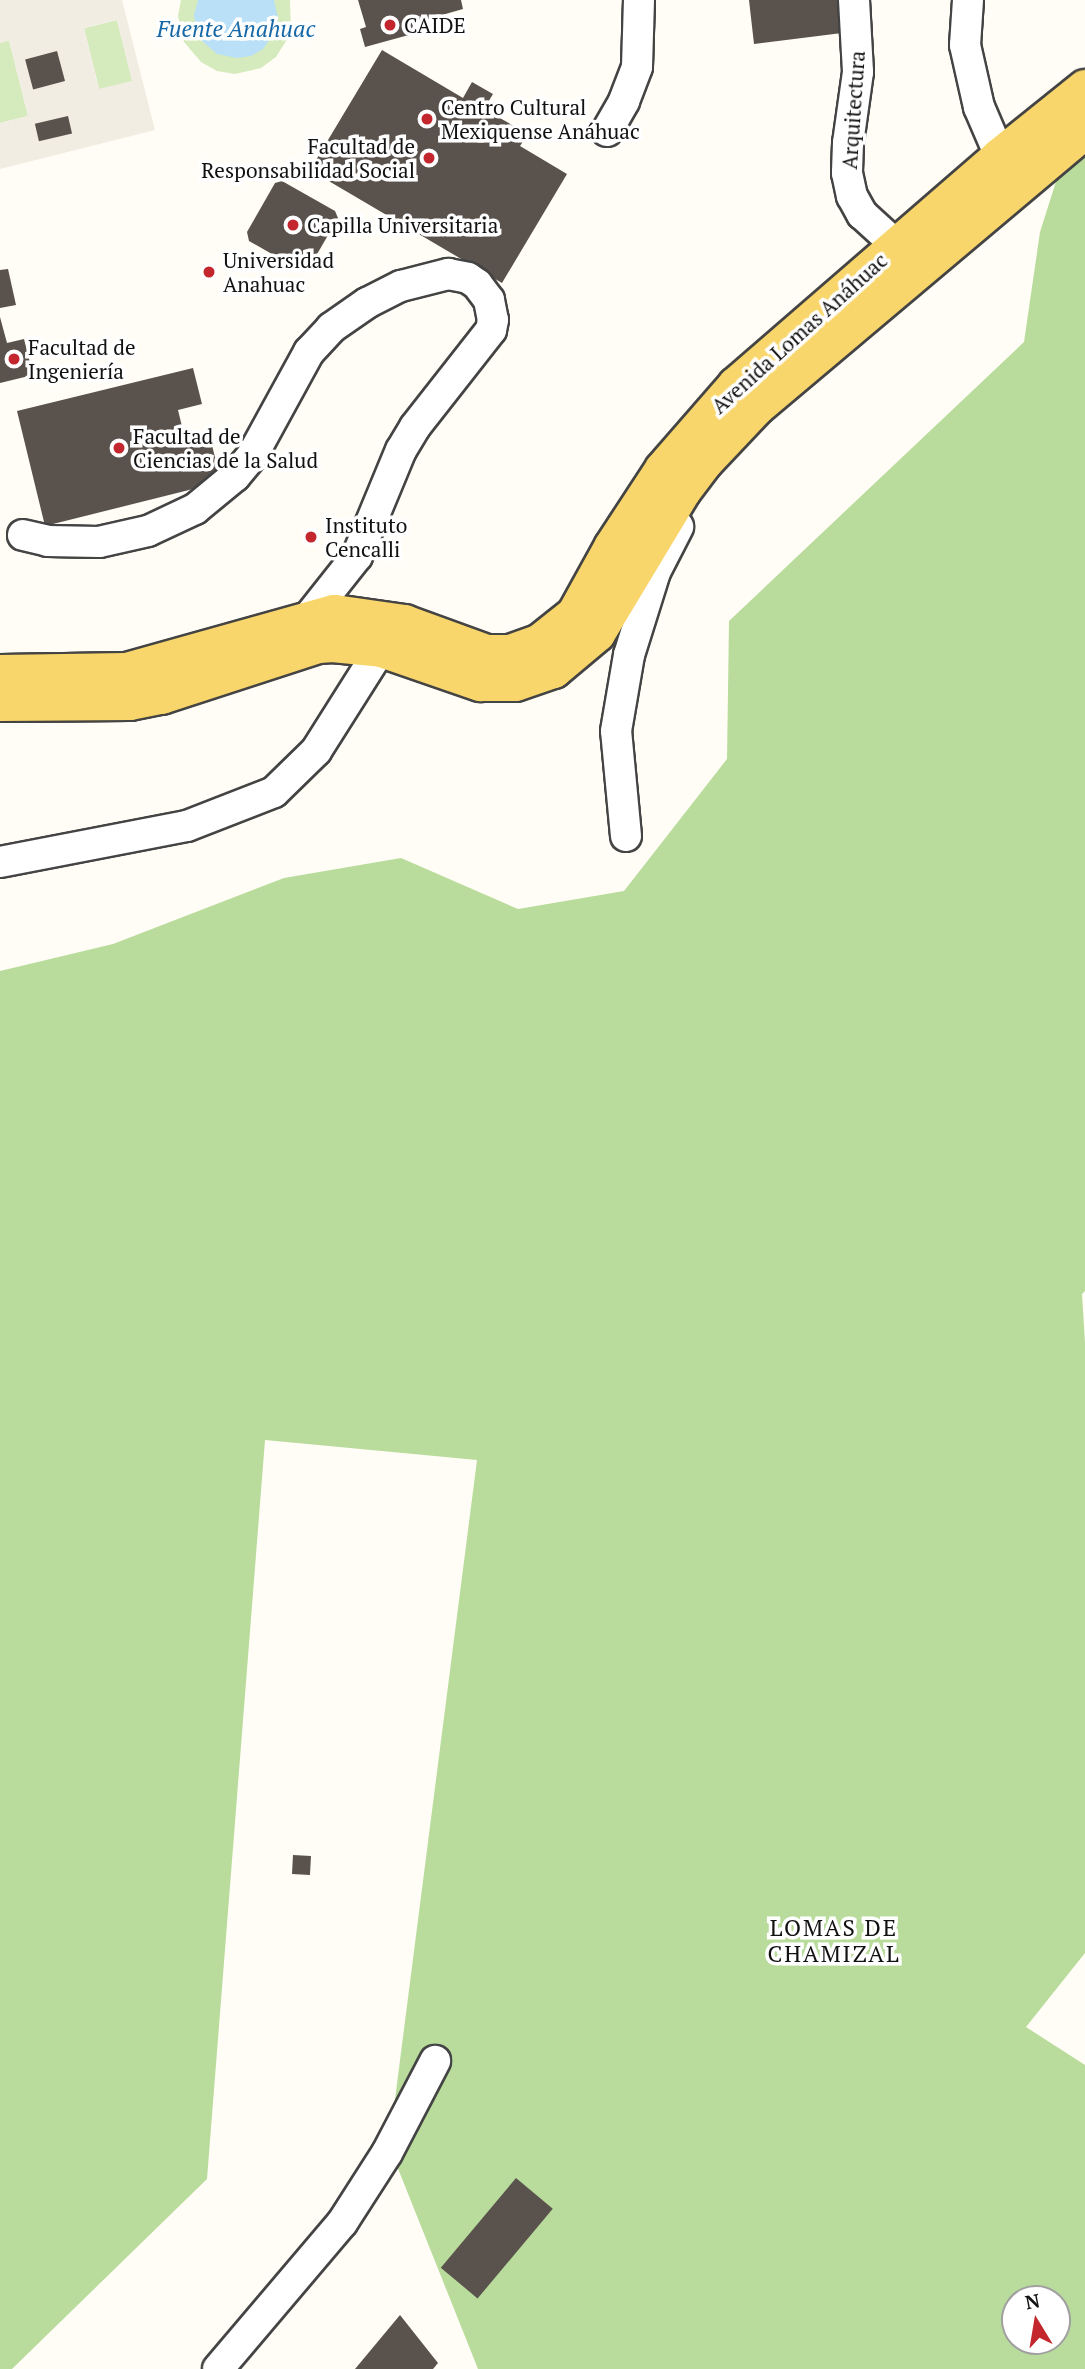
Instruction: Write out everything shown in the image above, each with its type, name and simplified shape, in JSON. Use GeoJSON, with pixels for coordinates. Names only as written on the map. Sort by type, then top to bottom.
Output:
{"type":"FeatureCollection","features":[{"type":"Feature","properties":{"kind":"main road","name":"Avenida Lomas Anáhuac"},"geometry":{"type":"LineString","coordinates":[[383,633],[498,654],[525,649],[553,634],[583,602],[637,507],[691,433],[736,385],[1000,156],[1085,88]]}},
{"type":"Feature","properties":{"kind":"main road","name":"Avenida Lomas Anáhuac"},"geometry":{"type":"LineString","coordinates":[[0,702],[130,701],[161,695],[313,632],[334,613],[383,633],[480,682],[515,682],[553,669],[584,647],[607,619],[660,524],[704,461],[803,364],[1085,129]]}},
{"type":"Feature","properties":{"kind":"main road","name":"Avenida Lomas Anáhuac"},"geometry":{"type":"LineString","coordinates":[[0,673],[126,671],[313,632]]}},
{"type":"Feature","properties":{"kind":"street"},"geometry":{"type":"LineString","coordinates":[[607,131],[624,101],[637,67],[639,0]]}},
{"type":"Feature","properties":{"kind":"street","name":"Arquitectura"},"geometry":{"type":"LineString","coordinates":[[854,0],[858,72],[847,173],[852,196],[862,214],[896,245]]}},
{"type":"Feature","properties":{"kind":"street"},"geometry":{"type":"LineString","coordinates":[[968,0],[965,46],[979,107],[1000,156],[1008,193]]}},
{"type":"Feature","properties":{"kind":"street"},"geometry":{"type":"LineString","coordinates":[[23,536],[74,543],[111,540],[148,531],[195,509],[235,476],[252,456],[309,352],[331,328],[367,303],[401,286],[448,274],[468,278],[477,284],[489,300],[493,320],[491,330],[415,427],[401,450],[358,556],[313,632]]}},
{"type":"Feature","properties":{"kind":"street"},"geometry":{"type":"LineString","coordinates":[[626,836],[616,731],[629,655],[655,572],[704,482],[704,461]]}},
{"type":"Feature","properties":{"kind":"street"},"geometry":{"type":"LineString","coordinates":[[0,862],[187,826],[274,792],[316,751],[383,633]]}},
{"type":"Feature","properties":{"kind":"street"},"geometry":{"type":"LineString","coordinates":[[218,2369],[342,2223],[387,2153],[435,2061]]}},
{"type":"Feature","properties":{"kind":"green space"},"geometry":{"type":"Polygon","coordinates":[[[181,0],[290,0],[291,33],[276,57],[261,68],[235,74],[217,71],[201,62],[184,42],[178,16],[181,0]]]}},
{"type":"Feature","properties":{"kind":"green space"},"geometry":{"type":"Polygon","coordinates":[[[117,20],[132,81],[99,89],[84,28],[117,20]]]}},
{"type":"Feature","properties":{"kind":"green space"},"geometry":{"type":"Polygon","coordinates":[[[9,40],[28,116],[0,123],[0,43],[9,40]]]}},
{"type":"Feature","properties":{"kind":"green space"},"geometry":{"type":"Polygon","coordinates":[[[1085,90],[1085,1291],[1082,1294],[1085,1343],[1085,1953],[1026,2027],[1085,2065],[1085,2369],[478,2369],[389,2146],[477,1460],[265,1440],[207,2179],[12,2369],[0,2369],[0,971],[113,944],[284,878],[401,858],[518,909],[624,891],[727,759],[729,621],[1024,342],[1040,232],[1085,90]]]}},
{"type":"Feature","properties":{"kind":"shaded area"},"geometry":{"type":"Polygon","coordinates":[[[0,0],[122,0],[155,130],[0,169],[0,123],[28,116],[9,41],[0,43],[0,0]],[[117,20],[84,28],[99,89],[132,81],[117,20]]]}},
{"type":"Feature","properties":{"kind":"water","name":"Fuente Anahuac"},"geometry":{"type":"Polygon","coordinates":[[[198,0],[274,0],[278,19],[275,32],[263,49],[251,56],[237,58],[217,54],[202,41],[196,29],[194,15],[198,0]]]}},
{"type":"Feature","properties":{"kind":"building","name":"CAIDE"},"geometry":{"type":"Polygon","coordinates":[[[358,0],[461,0],[463,9],[414,23],[416,33],[365,47],[360,29],[366,27],[358,0]]]}},
{"type":"Feature","properties":{"kind":"building"},"geometry":{"type":"Polygon","coordinates":[[[749,0],[838,0],[842,33],[754,44],[749,0]]]}},
{"type":"Feature","properties":{"kind":"building","name":"Facultad de Responsabilidad Social"},"geometry":{"type":"Polygon","coordinates":[[[382,50],[463,98],[472,82],[493,94],[484,109],[528,134],[520,146],[567,174],[502,283],[310,170],[382,50]]]}},
{"type":"Feature","properties":{"kind":"building"},"geometry":{"type":"Polygon","coordinates":[[[57,51],[65,81],[33,89],[25,60],[57,51]]]}},
{"type":"Feature","properties":{"kind":"building"},"geometry":{"type":"Polygon","coordinates":[[[68,116],[72,134],[39,141],[35,124],[68,116]]]}},
{"type":"Feature","properties":{"kind":"building","name":"Capilla Universitaria"},"geometry":{"type":"Polygon","coordinates":[[[282,181],[335,211],[338,218],[309,268],[300,270],[249,241],[247,232],[275,183],[282,181]]]}},
{"type":"Feature","properties":{"kind":"building","name":"Facultad de Ingeniería"},"geometry":{"type":"Polygon","coordinates":[[[8,269],[16,305],[0,308],[0,270],[8,269]]]}},
{"type":"Feature","properties":{"kind":"building","name":"Facultad de Ingeniería"},"geometry":{"type":"Polygon","coordinates":[[[0,317],[7,343],[24,339],[33,375],[0,383],[0,317]]]}},
{"type":"Feature","properties":{"kind":"building","name":"Facultad de Ciencias de la Salud"},"geometry":{"type":"Polygon","coordinates":[[[193,368],[202,404],[178,410],[186,443],[210,437],[221,482],[45,526],[17,411],[193,368]]]}},
{"type":"Feature","properties":{"kind":"building"},"geometry":{"type":"Polygon","coordinates":[[[293,1855],[311,1856],[310,1875],[292,1874],[293,1855]]]}},
{"type":"Feature","properties":{"kind":"building"},"geometry":{"type":"Polygon","coordinates":[[[516,2178],[553,2209],[478,2298],[441,2268],[516,2178]]]}},
{"type":"Feature","properties":{"kind":"building"},"geometry":{"type":"Polygon","coordinates":[[[400,2315],[438,2363],[433,2369],[355,2369],[400,2315]]]}},
{"type":"Feature","properties":{"kind":"place","name":"CAIDE"},"geometry":{"type":"Point","coordinates":[390,25]}},
{"type":"Feature","properties":{"kind":"place","name":"Centro Cultural Mexiquense Anáhuac"},"geometry":{"type":"Point","coordinates":[427,119]}},
{"type":"Feature","properties":{"kind":"place","name":"Facultad de Responsabilidad Social"},"geometry":{"type":"Point","coordinates":[429,158]}},
{"type":"Feature","properties":{"kind":"place","name":"Capilla Universitaria"},"geometry":{"type":"Point","coordinates":[293,225]}},
{"type":"Feature","properties":{"kind":"place","name":"Universidad Anahuac"},"geometry":{"type":"Point","coordinates":[209,272]}},
{"type":"Feature","properties":{"kind":"place","name":"Facultad de Ingeniería"},"geometry":{"type":"Point","coordinates":[14,359]}},
{"type":"Feature","properties":{"kind":"place","name":"Facultad de Ciencias de la Salud"},"geometry":{"type":"Point","coordinates":[119,448]}},
{"type":"Feature","properties":{"kind":"place","name":"Instituto Cencalli"},"geometry":{"type":"Point","coordinates":[311,537]}},
{"type":"Feature","properties":{"kind":"district","name":"LOMAS DE CHAMIZAL"},"geometry":{"type":"Point","coordinates":[834,1941]}}]}
